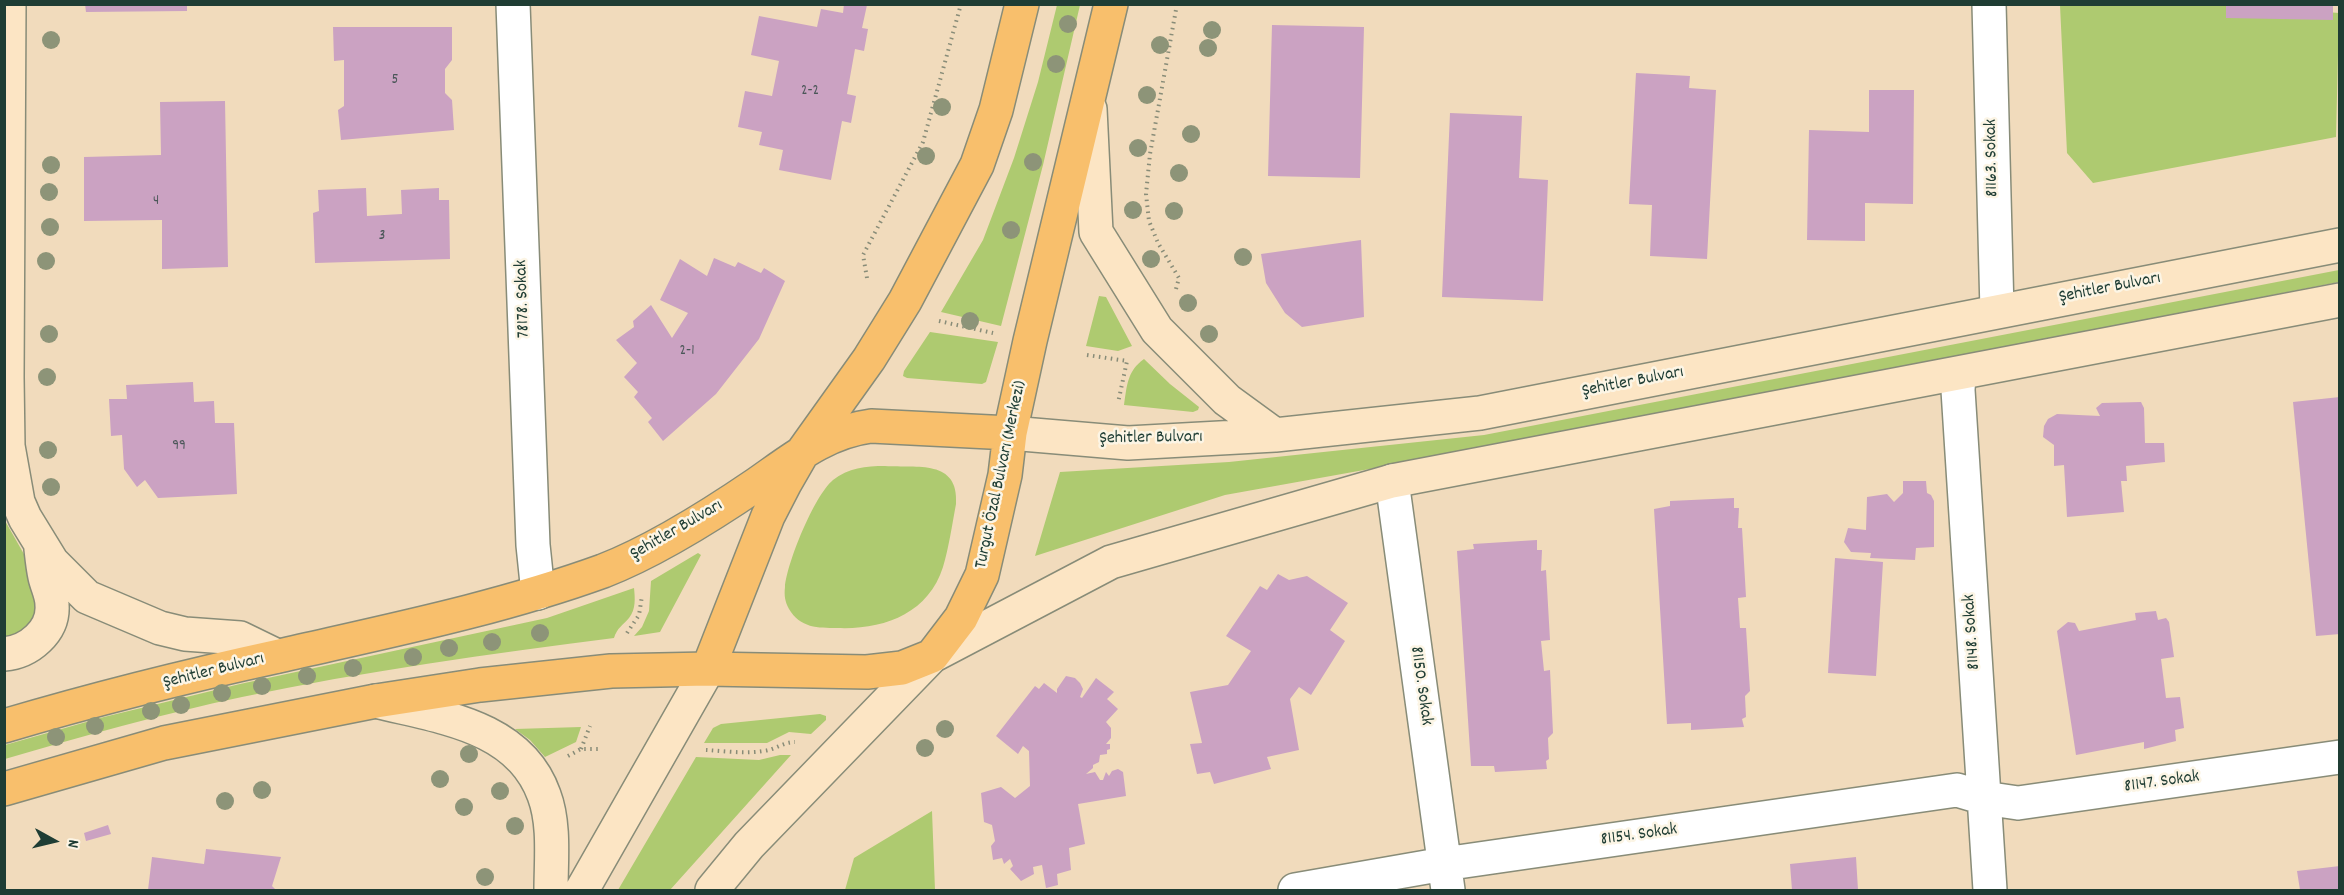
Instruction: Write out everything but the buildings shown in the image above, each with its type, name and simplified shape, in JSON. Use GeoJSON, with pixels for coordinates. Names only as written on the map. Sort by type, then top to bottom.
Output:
{"type":"FeatureCollection","features":[{"type":"Feature","properties":{"kind":"main road"},"geometry":{"type":"LineString","coordinates":[[9,4],[8,446],[18,502],[40,545],[52,562],[87,597],[160,628],[185,634],[240,638],[277,656]]}},
{"type":"Feature","properties":{"kind":"main road"},"geometry":{"type":"LineString","coordinates":[[582,891],[708,669],[768,516],[804,450],[869,359],[904,301],[977,165],[996,110],[1022,4]]}},
{"type":"Feature","properties":{"kind":"main road","name":"Turgut Özal Bulvarı (Merkezi)"},"geometry":{"type":"LineString","coordinates":[[712,891],[749,845],[932,656],[961,618],[982,575],[1005,474],[1010,433],[1111,4]]}},
{"type":"Feature","properties":{"kind":"main road"},"geometry":{"type":"LineString","coordinates":[[1089,97],[1096,232],[1157,330],[1227,400],[1275,435]]}},
{"type":"Feature","properties":{"kind":"main road","name":"Şehitler Bulvarı"},"geometry":{"type":"LineString","coordinates":[[4,726],[277,656],[490,608],[605,570],[642,553],[756,485],[804,450],[838,433],[871,426],[1010,433],[1128,443],[1275,435],[1480,413],[2340,245]]}},
{"type":"Feature","properties":{"kind":"main road"},"geometry":{"type":"LineString","coordinates":[[4,789],[164,743],[376,701],[480,685],[611,671],[708,669],[867,672],[902,668],[932,656],[1111,562],[1392,481],[2340,300]]}},
{"type":"Feature","properties":{"kind":"main road"},"geometry":{"type":"LineString","coordinates":[[4,654],[25,649],[32,644],[43,633],[50,620],[52,605],[40,545]]}},
{"type":"Feature","properties":{"kind":"main road"},"geometry":{"type":"LineString","coordinates":[[376,701],[462,723],[493,736],[525,759],[545,796],[550,821],[551,891]]}},
{"type":"Feature","properties":{"kind":"street","name":"78178. Sokak"},"geometry":{"type":"LineString","coordinates":[[513,4],[533,545],[538,593]]}},
{"type":"Feature","properties":{"kind":"street","name":"81163. Sokak"},"geometry":{"type":"LineString","coordinates":[[1989,4],[1997,311]]}},
{"type":"Feature","properties":{"kind":"street","name":"81148. Sokak"},"geometry":{"type":"LineString","coordinates":[[1959,374],[1958,390],[1989,891]]}},
{"type":"Feature","properties":{"kind":"street","name":"81150. Sokak"},"geometry":{"type":"LineString","coordinates":[[1392,481],[1446,877]]}},
{"type":"Feature","properties":{"kind":"street","name":"81147. Sokak"},"geometry":{"type":"LineString","coordinates":[[1984,798],[2018,803],[2340,758]]}},
{"type":"Feature","properties":{"kind":"street","name":"81154. Sokak"},"geometry":{"type":"LineString","coordinates":[[1295,891],[1446,877],[1957,790],[1984,798]]}},
{"type":"Feature","properties":{"kind":"path"},"geometry":{"type":"LineString","coordinates":[[867,278],[863,255],[923,142],[961,4]]}},
{"type":"Feature","properties":{"kind":"path"},"geometry":{"type":"LineString","coordinates":[[1175,295],[1179,278],[1158,243],[1149,221],[1146,195],[1150,154],[1177,4]]}},
{"type":"Feature","properties":{"kind":"path"},"geometry":{"type":"LineString","coordinates":[[937,321],[999,334]]}},
{"type":"Feature","properties":{"kind":"path"},"geometry":{"type":"LineString","coordinates":[[1087,355],[1127,361],[1118,403]]}},
{"type":"Feature","properties":{"kind":"path"},"geometry":{"type":"LineString","coordinates":[[624,637],[639,615],[643,586]]}},
{"type":"Feature","properties":{"kind":"path"},"geometry":{"type":"LineString","coordinates":[[590,726],[581,749],[599,749]]}},
{"type":"Feature","properties":{"kind":"path"},"geometry":{"type":"LineString","coordinates":[[699,750],[760,752],[784,742],[801,744]]}},
{"type":"Feature","properties":{"kind":"green space"},"geometry":{"type":"Polygon","coordinates":[[[2226,4],[2339,13],[2336,137],[2093,183],[2067,153],[2060,5],[2226,4]]]}},
{"type":"Feature","properties":{"kind":"green space"},"geometry":{"type":"Polygon","coordinates":[[[1057,5],[1080,5],[1043,165],[1001,326],[941,312],[983,240],[1014,158],[1038,82],[1057,5]]]}},
{"type":"Feature","properties":{"kind":"green space"},"geometry":{"type":"Polygon","coordinates":[[[2339,270],[2339,282],[1481,449],[1225,495],[1035,556],[1060,472],[1229,462],[1484,435],[2339,270]]]}},
{"type":"Feature","properties":{"kind":"green space"},"geometry":{"type":"Polygon","coordinates":[[[1099,296],[1106,297],[1132,346],[1118,351],[1086,346],[1099,296]]]}},
{"type":"Feature","properties":{"kind":"green space"},"geometry":{"type":"Polygon","coordinates":[[[930,332],[998,342],[986,382],[982,384],[903,376],[930,332]]]}},
{"type":"Feature","properties":{"kind":"green space"},"geometry":{"type":"Polygon","coordinates":[[[1144,359],[1199,407],[1198,410],[1193,412],[1124,405],[1131,374],[1144,359]]]}},
{"type":"Feature","properties":{"kind":"green space"},"geometry":{"type":"Polygon","coordinates":[[[885,466],[934,469],[951,479],[956,504],[949,544],[936,583],[927,597],[915,607],[887,622],[854,628],[823,628],[810,626],[798,620],[786,601],[787,576],[803,530],[818,500],[833,480],[839,476],[858,468],[885,466]]]}},
{"type":"Feature","properties":{"kind":"green space"},"geometry":{"type":"Polygon","coordinates":[[[4,519],[33,570],[42,600],[25,633],[4,640],[4,519]]]}},
{"type":"Feature","properties":{"kind":"green space"},"geometry":{"type":"Polygon","coordinates":[[[698,553],[701,555],[660,632],[634,636],[642,627],[649,611],[651,581],[698,553]]]}},
{"type":"Feature","properties":{"kind":"green space"},"geometry":{"type":"Polygon","coordinates":[[[634,588],[633,611],[618,629],[614,638],[428,664],[288,688],[152,718],[5,759],[5,745],[104,717],[240,684],[547,618],[634,588]]]}},
{"type":"Feature","properties":{"kind":"green space"},"geometry":{"type":"Polygon","coordinates":[[[820,714],[826,716],[826,720],[811,734],[789,732],[767,743],[704,743],[713,728],[721,724],[820,714]]]}},
{"type":"Feature","properties":{"kind":"green space"},"geometry":{"type":"Polygon","coordinates":[[[581,727],[576,742],[545,757],[530,740],[515,729],[581,727]]]}},
{"type":"Feature","properties":{"kind":"green space"},"geometry":{"type":"Polygon","coordinates":[[[791,755],[670,890],[618,890],[696,757],[759,760],[791,755]]]}},
{"type":"Feature","properties":{"kind":"green space"},"geometry":{"type":"Polygon","coordinates":[[[932,811],[935,890],[845,890],[854,858],[932,811]]]}}]}
